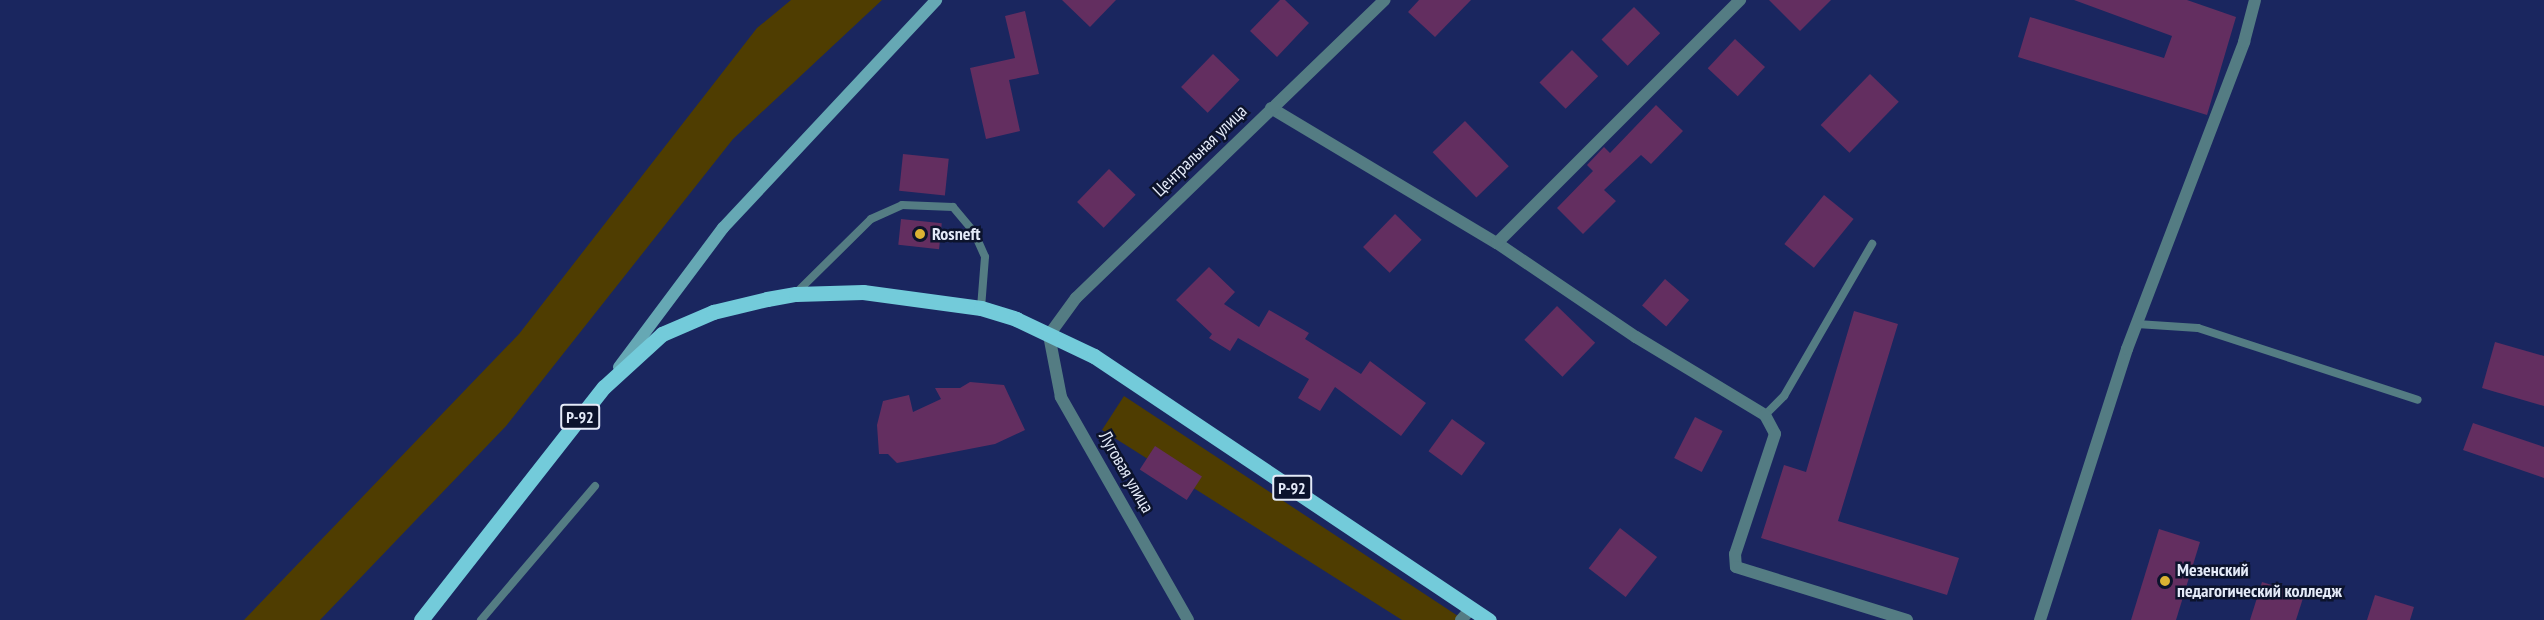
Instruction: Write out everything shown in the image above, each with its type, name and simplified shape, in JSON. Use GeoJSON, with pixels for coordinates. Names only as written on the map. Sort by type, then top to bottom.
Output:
{"type":"FeatureCollection","features":[{"type":"Feature","properties":{"kind":"main road","name":"Р-92"},"geometry":{"type":"LineString","coordinates":[[422,620],[604,387],[662,334],[685,321],[795,294],[863,292],[981,308],[1094,356],[1466,614],[1489,620]]}},
{"type":"Feature","properties":{"kind":"street"},"geometry":{"type":"LineString","coordinates":[[604,387],[723,228],[936,0]]}},
{"type":"Feature","properties":{"kind":"street","name":"Центральная улица"},"geometry":{"type":"LineString","coordinates":[[1049,335],[1076,298],[1385,0]]}},
{"type":"Feature","properties":{"kind":"street"},"geometry":{"type":"LineString","coordinates":[[1497,243],[1740,0]]}},
{"type":"Feature","properties":{"kind":"street"},"geometry":{"type":"LineString","coordinates":[[2040,620],[2137,324],[2244,42],[2255,0]]}},
{"type":"Feature","properties":{"kind":"street"},"geometry":{"type":"LineString","coordinates":[[1271,108],[1497,243],[1636,337],[1765,415],[1775,434],[1735,554],[1736,567],[1907,620]]}},
{"type":"Feature","properties":{"kind":"street","name":"Луговая улица"},"geometry":{"type":"LineString","coordinates":[[1049,335],[1061,397],[1188,620]]}},
{"type":"Feature","properties":{"kind":"lane"},"geometry":{"type":"LineString","coordinates":[[795,294],[871,219],[902,205],[953,207],[974,232],[985,257],[981,308]]}},
{"type":"Feature","properties":{"kind":"lane"},"geometry":{"type":"LineString","coordinates":[[1765,415],[1784,396],[1872,244]]}},
{"type":"Feature","properties":{"kind":"lane"},"geometry":{"type":"LineString","coordinates":[[2137,324],[2198,328],[2418,400]]}},
{"type":"Feature","properties":{"kind":"lane"},"geometry":{"type":"LineString","coordinates":[[481,620],[595,486]]}},
{"type":"Feature","properties":{"kind":"shaded area"},"geometry":{"type":"Polygon","coordinates":[[[791,0],[882,0],[733,139],[506,426],[320,620],[244,620],[519,334],[757,28],[791,0]]]}},
{"type":"Feature","properties":{"kind":"shaded area"},"geometry":{"type":"Polygon","coordinates":[[[1124,396],[1464,620],[1402,620],[1102,430],[1124,396]]]}},
{"type":"Feature","properties":{"kind":"building"},"geometry":{"type":"Polygon","coordinates":[[[1062,0],[1116,0],[1090,27],[1062,0]]]}},
{"type":"Feature","properties":{"kind":"building"},"geometry":{"type":"Polygon","coordinates":[[[1280,0],[1285,0],[1309,23],[1277,57],[1250,31],[1280,0]]]}},
{"type":"Feature","properties":{"kind":"building"},"geometry":{"type":"Polygon","coordinates":[[[1419,0],[1471,0],[1435,37],[1408,12],[1419,0]]]}},
{"type":"Feature","properties":{"kind":"building"},"geometry":{"type":"Polygon","coordinates":[[[1769,0],[1831,0],[1800,31],[1769,0]]]}},
{"type":"Feature","properties":{"kind":"building"},"geometry":{"type":"Polygon","coordinates":[[[2074,0],[2187,0],[2236,17],[2207,115],[2018,57],[2030,17],[2164,58],[2172,36],[2074,0]]]}},
{"type":"Feature","properties":{"kind":"building"},"geometry":{"type":"Polygon","coordinates":[[[1634,7],[1660,33],[1628,66],[1601,40],[1634,7]]]}},
{"type":"Feature","properties":{"kind":"building"},"geometry":{"type":"Polygon","coordinates":[[[1025,11],[1039,74],[1009,80],[1020,131],[986,139],[970,68],[1015,58],[1005,16],[1025,11]]]}},
{"type":"Feature","properties":{"kind":"building"},"geometry":{"type":"Polygon","coordinates":[[[1735,39],[1765,67],[1738,96],[1708,68],[1735,39]]]}},
{"type":"Feature","properties":{"kind":"building"},"geometry":{"type":"Polygon","coordinates":[[[1572,50],[1598,76],[1566,109],[1539,83],[1572,50]]]}},
{"type":"Feature","properties":{"kind":"building"},"geometry":{"type":"Polygon","coordinates":[[[1213,54],[1240,80],[1208,113],[1181,87],[1213,54]]]}},
{"type":"Feature","properties":{"kind":"building"},"geometry":{"type":"Polygon","coordinates":[[[1870,74],[1899,102],[1849,153],[1821,125],[1870,74]]]}},
{"type":"Feature","properties":{"kind":"building"},"geometry":{"type":"Polygon","coordinates":[[[1656,105],[1683,131],[1651,164],[1641,155],[1604,190],[1616,201],[1583,234],[1557,208],[1593,171],[1587,165],[1604,147],[1610,153],[1656,105]]]}},
{"type":"Feature","properties":{"kind":"building"},"geometry":{"type":"Polygon","coordinates":[[[1465,121],[1509,166],[1476,198],[1433,152],[1465,121]]]}},
{"type":"Feature","properties":{"kind":"building"},"geometry":{"type":"Polygon","coordinates":[[[903,154],[949,159],[945,196],[899,191],[903,154]]]}},
{"type":"Feature","properties":{"kind":"building"},"geometry":{"type":"Polygon","coordinates":[[[1109,169],[1136,195],[1104,228],[1077,202],[1109,169]]]}},
{"type":"Feature","properties":{"kind":"building"},"geometry":{"type":"Polygon","coordinates":[[[1824,195],[1854,219],[1814,268],[1784,244],[1824,195]]]}},
{"type":"Feature","properties":{"kind":"building"},"geometry":{"type":"Polygon","coordinates":[[[1395,214],[1422,240],[1390,273],[1363,247],[1395,214]]]}},
{"type":"Feature","properties":{"kind":"building","name":"Rosneft"},"geometry":{"type":"Polygon","coordinates":[[[901,219],[942,223],[939,249],[898,245],[901,219]]]}},
{"type":"Feature","properties":{"kind":"building"},"geometry":{"type":"Polygon","coordinates":[[[1209,267],[1235,292],[1224,304],[1259,327],[1269,310],[1309,333],[1305,339],[1361,374],[1370,361],[1426,403],[1401,436],[1335,387],[1320,411],[1298,398],[1309,379],[1238,338],[1230,351],[1209,338],[1212,334],[1176,300],[1209,267]]]}},
{"type":"Feature","properties":{"kind":"building"},"geometry":{"type":"Polygon","coordinates":[[[1665,279],[1689,300],[1666,326],[1642,305],[1665,279]]]}},
{"type":"Feature","properties":{"kind":"building"},"geometry":{"type":"Polygon","coordinates":[[[1557,306],[1595,343],[1562,377],[1524,340],[1557,306]]]}},
{"type":"Feature","properties":{"kind":"building"},"geometry":{"type":"Polygon","coordinates":[[[1854,311],[1898,324],[1838,521],[1959,558],[1947,595],[1761,538],[1784,465],[1806,472],[1854,311]]]}},
{"type":"Feature","properties":{"kind":"building"},"geometry":{"type":"Polygon","coordinates":[[[2495,342],[2544,356],[2544,406],[2482,388],[2495,342]]]}},
{"type":"Feature","properties":{"kind":"building"},"geometry":{"type":"Polygon","coordinates":[[[970,382],[1004,385],[1025,430],[995,444],[897,463],[888,454],[879,454],[877,425],[883,401],[909,395],[913,412],[941,399],[935,388],[960,388],[970,382]]]}},
{"type":"Feature","properties":{"kind":"building"},"geometry":{"type":"Polygon","coordinates":[[[1695,417],[1723,431],[1702,472],[1674,458],[1695,417]]]}},
{"type":"Feature","properties":{"kind":"building"},"geometry":{"type":"Polygon","coordinates":[[[1452,419],[1485,443],[1462,475],[1428,451],[1452,419]]]}},
{"type":"Feature","properties":{"kind":"building"},"geometry":{"type":"Polygon","coordinates":[[[2473,423],[2544,447],[2544,478],[2463,450],[2473,423]]]}},
{"type":"Feature","properties":{"kind":"building"},"geometry":{"type":"Polygon","coordinates":[[[1155,446],[1202,476],[1187,500],[1140,469],[1155,446]]]}},
{"type":"Feature","properties":{"kind":"building"},"geometry":{"type":"Polygon","coordinates":[[[1620,528],[1657,557],[1626,597],[1589,568],[1620,528]]]}},
{"type":"Feature","properties":{"kind":"building","name":"Мезенский педагогический колледж"},"geometry":{"type":"Polygon","coordinates":[[[2159,529],[2200,542],[2176,620],[2131,620],[2159,529]]]}},
{"type":"Feature","properties":{"kind":"building","name":"Мезенский педагогический колледж"},"geometry":{"type":"Polygon","coordinates":[[[2262,582],[2304,595],[2296,620],[2250,620],[2262,582]]]}},
{"type":"Feature","properties":{"kind":"building","name":"Мезенский педагогический колледж"},"geometry":{"type":"Polygon","coordinates":[[[2375,595],[2414,607],[2410,620],[2367,620],[2375,595]]]}},
{"type":"Feature","properties":{"kind":"place","name":"Rosneft"},"geometry":{"type":"Point","coordinates":[920,234]}},
{"type":"Feature","properties":{"kind":"place","name":"Мезенский педагогический колледж"},"geometry":{"type":"Point","coordinates":[2165,581]}}]}
